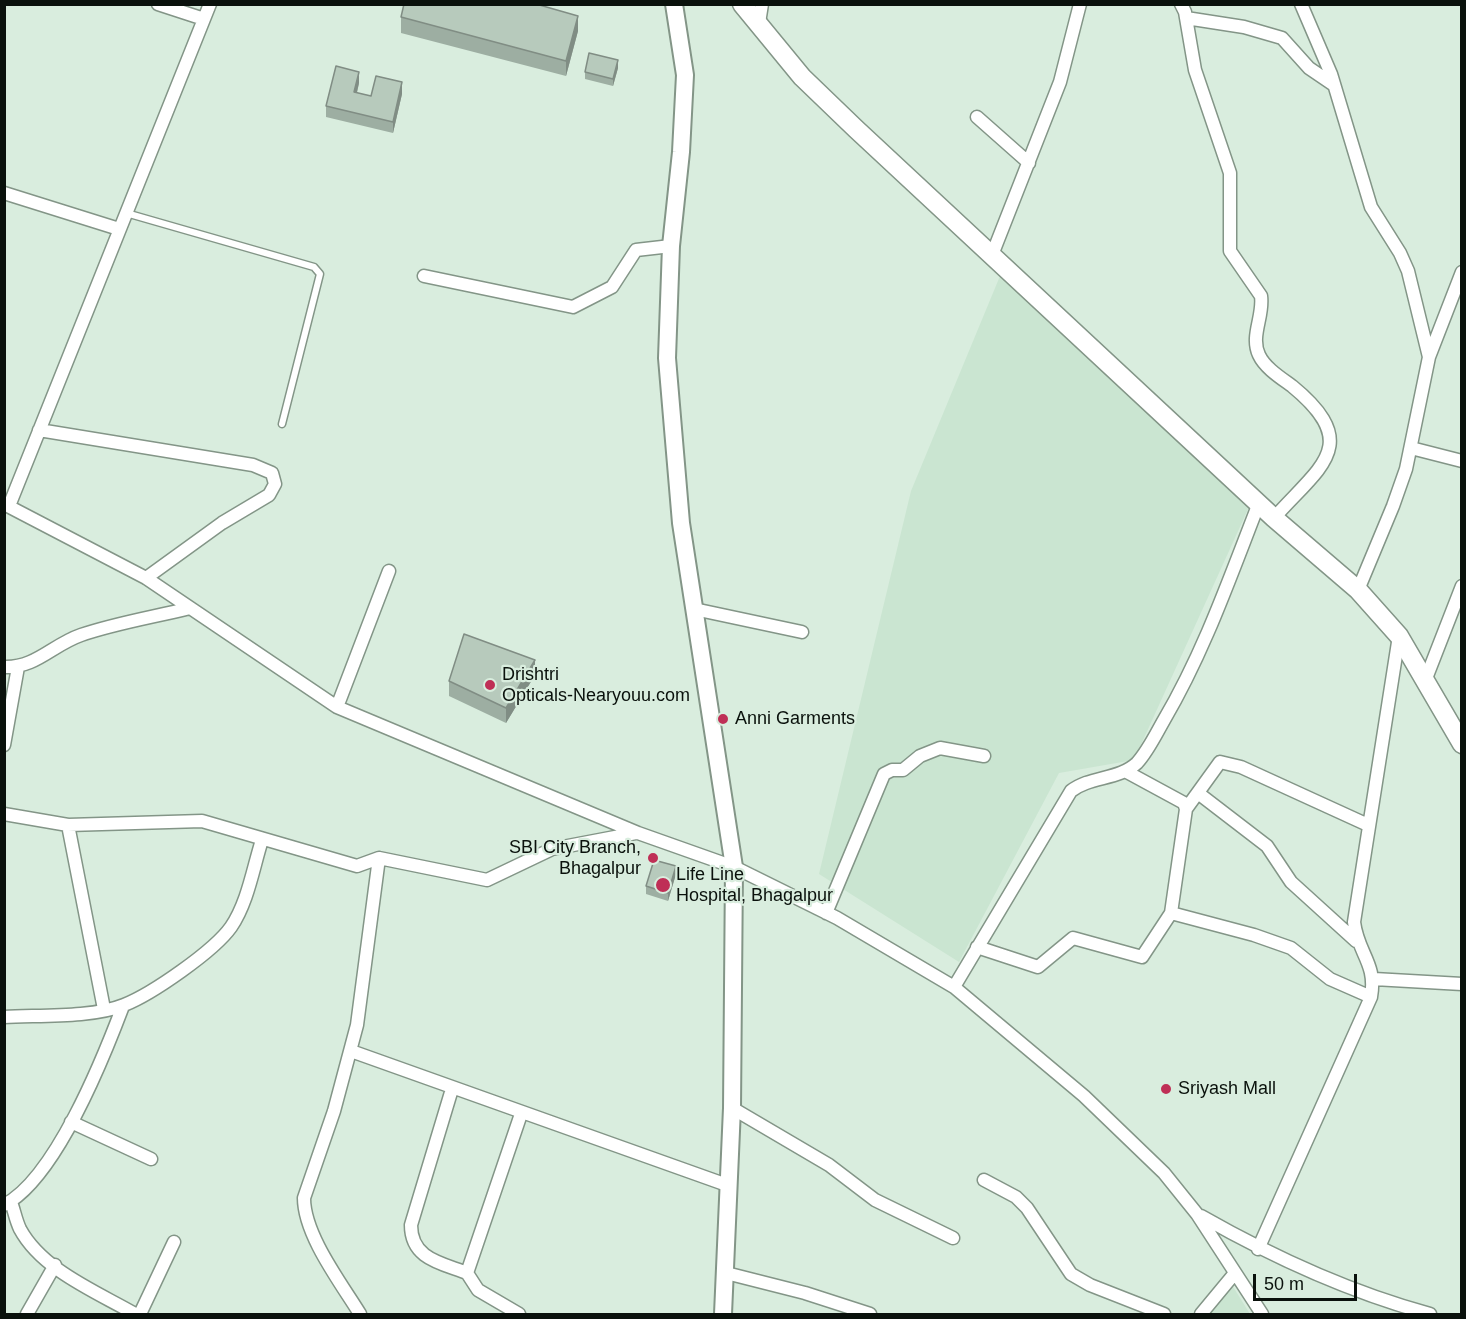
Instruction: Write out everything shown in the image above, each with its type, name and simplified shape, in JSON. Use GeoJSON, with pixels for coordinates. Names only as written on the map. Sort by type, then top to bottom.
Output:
{"type":"FeatureCollection","features":[{"type":"Feature","properties":{"kind":"main road"},"geometry":{"type":"LineString","coordinates":[[674,4],[685,75],[681,152],[671,246],[667,358],[681,523],[734,867],[732,1108],[723,1314]]}},
{"type":"Feature","properties":{"kind":"main road"},"geometry":{"type":"LineString","coordinates":[[742,4],[802,77],[1274,518],[1358,590],[1399,636],[1425,681],[1459,732]]}},
{"type":"Feature","properties":{"kind":"street"},"geometry":{"type":"LineString","coordinates":[[158,4],[204,19]]}},
{"type":"Feature","properties":{"kind":"street"},"geometry":{"type":"LineString","coordinates":[[210,4],[7,505],[146,578],[337,707],[638,833],[734,867],[826,913],[954,987],[1124,1132],[1164,1173],[1197,1214],[1262,1314]]}},
{"type":"Feature","properties":{"kind":"street"},"geometry":{"type":"LineString","coordinates":[[759,23],[762,4]]}},
{"type":"Feature","properties":{"kind":"street"},"geometry":{"type":"LineString","coordinates":[[992,255],[1060,82],[1080,4]]}},
{"type":"Feature","properties":{"kind":"street"},"geometry":{"type":"LineString","coordinates":[[1181,4],[1186,18],[1195,70],[1230,173],[1230,251],[1261,296],[1256,336],[1257,350],[1264,364],[1319,410],[1330,444],[1327,458],[1320,470],[1274,518]]}},
{"type":"Feature","properties":{"kind":"street"},"geometry":{"type":"LineString","coordinates":[[1301,4],[1334,85],[1371,207],[1400,253],[1408,271],[1429,357]]}},
{"type":"Feature","properties":{"kind":"street"},"geometry":{"type":"LineString","coordinates":[[1186,18],[1244,27],[1282,38],[1309,68],[1334,85]]}},
{"type":"Feature","properties":{"kind":"street"},"geometry":{"type":"LineString","coordinates":[[977,117],[1029,163]]}},
{"type":"Feature","properties":{"kind":"street"},"geometry":{"type":"LineString","coordinates":[[4,194],[119,229]]}},
{"type":"Feature","properties":{"kind":"street"},"geometry":{"type":"LineString","coordinates":[[424,276],[573,307],[595,298],[612,287],[636,250],[671,246]]}},
{"type":"Feature","properties":{"kind":"street"},"geometry":{"type":"LineString","coordinates":[[1358,590],[1394,506],[1411,448],[1429,357],[1461,272]]}},
{"type":"Feature","properties":{"kind":"street"},"geometry":{"type":"LineString","coordinates":[[39,430],[253,465],[272,473],[275,484],[269,495],[222,523],[146,578]]}},
{"type":"Feature","properties":{"kind":"street"},"geometry":{"type":"LineString","coordinates":[[1411,448],[1461,461]]}},
{"type":"Feature","properties":{"kind":"street"},"geometry":{"type":"LineString","coordinates":[[954,987],[1071,790],[1079,784],[1125,771],[1137,762],[1147,749],[1193,666],[1259,503]]}},
{"type":"Feature","properties":{"kind":"street"},"geometry":{"type":"LineString","coordinates":[[337,707],[389,571]]}},
{"type":"Feature","properties":{"kind":"street"},"geometry":{"type":"LineString","coordinates":[[1425,681],[1461,586]]}},
{"type":"Feature","properties":{"kind":"street"},"geometry":{"type":"LineString","coordinates":[[4,667],[30,664],[54,647],[82,635],[190,608]]}},
{"type":"Feature","properties":{"kind":"street"},"geometry":{"type":"LineString","coordinates":[[694,609],[802,632]]}},
{"type":"Feature","properties":{"kind":"street"},"geometry":{"type":"LineString","coordinates":[[1356,940],[1354,922],[1399,636]]}},
{"type":"Feature","properties":{"kind":"street"},"geometry":{"type":"LineString","coordinates":[[4,745],[18,667]]}},
{"type":"Feature","properties":{"kind":"street"},"geometry":{"type":"LineString","coordinates":[[826,913],[884,774],[892,770],[903,770],[920,756],[940,748],[984,756]]}},
{"type":"Feature","properties":{"kind":"street"},"geometry":{"type":"LineString","coordinates":[[1186,809],[1220,762],[1241,767],[1368,825]]}},
{"type":"Feature","properties":{"kind":"street"},"geometry":{"type":"LineString","coordinates":[[977,947],[1038,967],[1074,938],[1142,957],[1172,914],[1186,809],[1184,803],[1125,771]]}},
{"type":"Feature","properties":{"kind":"street"},"geometry":{"type":"LineString","coordinates":[[1198,793],[1267,846],[1291,882],[1356,940],[1371,967],[1374,979],[1371,997],[1258,1249]]}},
{"type":"Feature","properties":{"kind":"street"},"geometry":{"type":"LineString","coordinates":[[4,814],[68,825],[202,821],[357,866],[379,858],[487,880],[552,849],[638,833]]}},
{"type":"Feature","properties":{"kind":"street"},"geometry":{"type":"LineString","coordinates":[[68,825],[104,1009]]}},
{"type":"Feature","properties":{"kind":"street"},"geometry":{"type":"LineString","coordinates":[[4,1017],[123,1006],[188,966],[216,944],[231,927],[241,907],[262,840]]}},
{"type":"Feature","properties":{"kind":"street"},"geometry":{"type":"LineString","coordinates":[[360,1314],[314,1237],[304,1209],[304,1198],[351,1051],[365,978],[379,858]]}},
{"type":"Feature","properties":{"kind":"street"},"geometry":{"type":"LineString","coordinates":[[1172,914],[1254,935],[1291,948],[1330,979],[1371,997]]}},
{"type":"Feature","properties":{"kind":"street"},"geometry":{"type":"LineString","coordinates":[[1374,979],[1461,984]]}},
{"type":"Feature","properties":{"kind":"street"},"geometry":{"type":"LineString","coordinates":[[123,1006],[112,1036],[57,1151],[40,1175],[8,1204],[20,1229],[55,1265],[135,1314]]}},
{"type":"Feature","properties":{"kind":"street"},"geometry":{"type":"LineString","coordinates":[[351,1051],[521,1114],[727,1185]]}},
{"type":"Feature","properties":{"kind":"street"},"geometry":{"type":"LineString","coordinates":[[452,1089],[411,1225],[411,1235],[414,1245],[431,1259],[467,1273],[478,1290],[519,1314]]}},
{"type":"Feature","properties":{"kind":"street"},"geometry":{"type":"LineString","coordinates":[[732,1108],[829,1165],[875,1200],[953,1238]]}},
{"type":"Feature","properties":{"kind":"street"},"geometry":{"type":"LineString","coordinates":[[467,1273],[521,1114]]}},
{"type":"Feature","properties":{"kind":"street"},"geometry":{"type":"LineString","coordinates":[[71,1122],[151,1159]]}},
{"type":"Feature","properties":{"kind":"street"},"geometry":{"type":"LineString","coordinates":[[984,1180],[1016,1197],[1027,1208],[1071,1274],[1090,1285],[1164,1314]]}},
{"type":"Feature","properties":{"kind":"street"},"geometry":{"type":"LineString","coordinates":[[1197,1214],[1258,1249],[1380,1301],[1430,1314]]}},
{"type":"Feature","properties":{"kind":"street"},"geometry":{"type":"LineString","coordinates":[[140,1314],[174,1242]]}},
{"type":"Feature","properties":{"kind":"street"},"geometry":{"type":"LineString","coordinates":[[27,1314],[55,1265]]}},
{"type":"Feature","properties":{"kind":"street"},"geometry":{"type":"LineString","coordinates":[[726,1273],[864,1314]]}},
{"type":"Feature","properties":{"kind":"street"},"geometry":{"type":"LineString","coordinates":[[1201,1314],[1235,1273]]}},
{"type":"Feature","properties":{"kind":"lane"},"geometry":{"type":"LineString","coordinates":[[125,213],[314,267],[320,274],[282,424]]}},
{"type":"Feature","properties":{"kind":"shaded area"},"geometry":{"type":"Polygon","coordinates":[[[1000,276],[1249,507],[1134,760],[1059,773],[959,962],[819,874],[911,491],[1000,276]]]}},
{"type":"Feature","properties":{"kind":"shaded area"},"geometry":{"type":"Polygon","coordinates":[[[1232,1285],[1250,1314],[1208,1314],[1232,1285]]]}},
{"type":"Feature","properties":{"kind":"building"},"geometry":{"type":"Polygon","coordinates":[[[404,4],[536,4],[578,16],[566,61],[401,17],[404,4]]]}},
{"type":"Feature","properties":{"kind":"building"},"geometry":{"type":"Polygon","coordinates":[[[589,53],[618,60],[613,79],[585,72],[589,53]]]}},
{"type":"Feature","properties":{"kind":"building"},"geometry":{"type":"Polygon","coordinates":[[[336,66],[359,72],[354,92],[371,96],[376,76],[402,82],[393,122],[326,106],[336,66]]]}},
{"type":"Feature","properties":{"kind":"building","name":"Drishtri Opticals-Nearyouu.com"},"geometry":{"type":"Polygon","coordinates":[[[464,634],[535,660],[506,708],[449,681],[464,634]]]}},
{"type":"Feature","properties":{"kind":"building"},"geometry":{"type":"Polygon","coordinates":[[[654,860],[676,866],[668,893],[646,886],[654,860]]]}},
{"type":"Feature","properties":{"kind":"place","name":"Drishtri Opticals-Nearyouu.com"},"geometry":{"type":"Point","coordinates":[490,685]}},
{"type":"Feature","properties":{"kind":"place","name":"Anni Garments"},"geometry":{"type":"Point","coordinates":[723,719]}},
{"type":"Feature","properties":{"kind":"place","name":"SBI City Branch, Bhagalpur"},"geometry":{"type":"Point","coordinates":[653,858]}},
{"type":"Feature","properties":{"kind":"place","name":"Life Line Hospital, Bhagalpur"},"geometry":{"type":"Point","coordinates":[663,885]}},
{"type":"Feature","properties":{"kind":"place","name":"Sriyash Mall"},"geometry":{"type":"Point","coordinates":[1166,1089]}}]}
